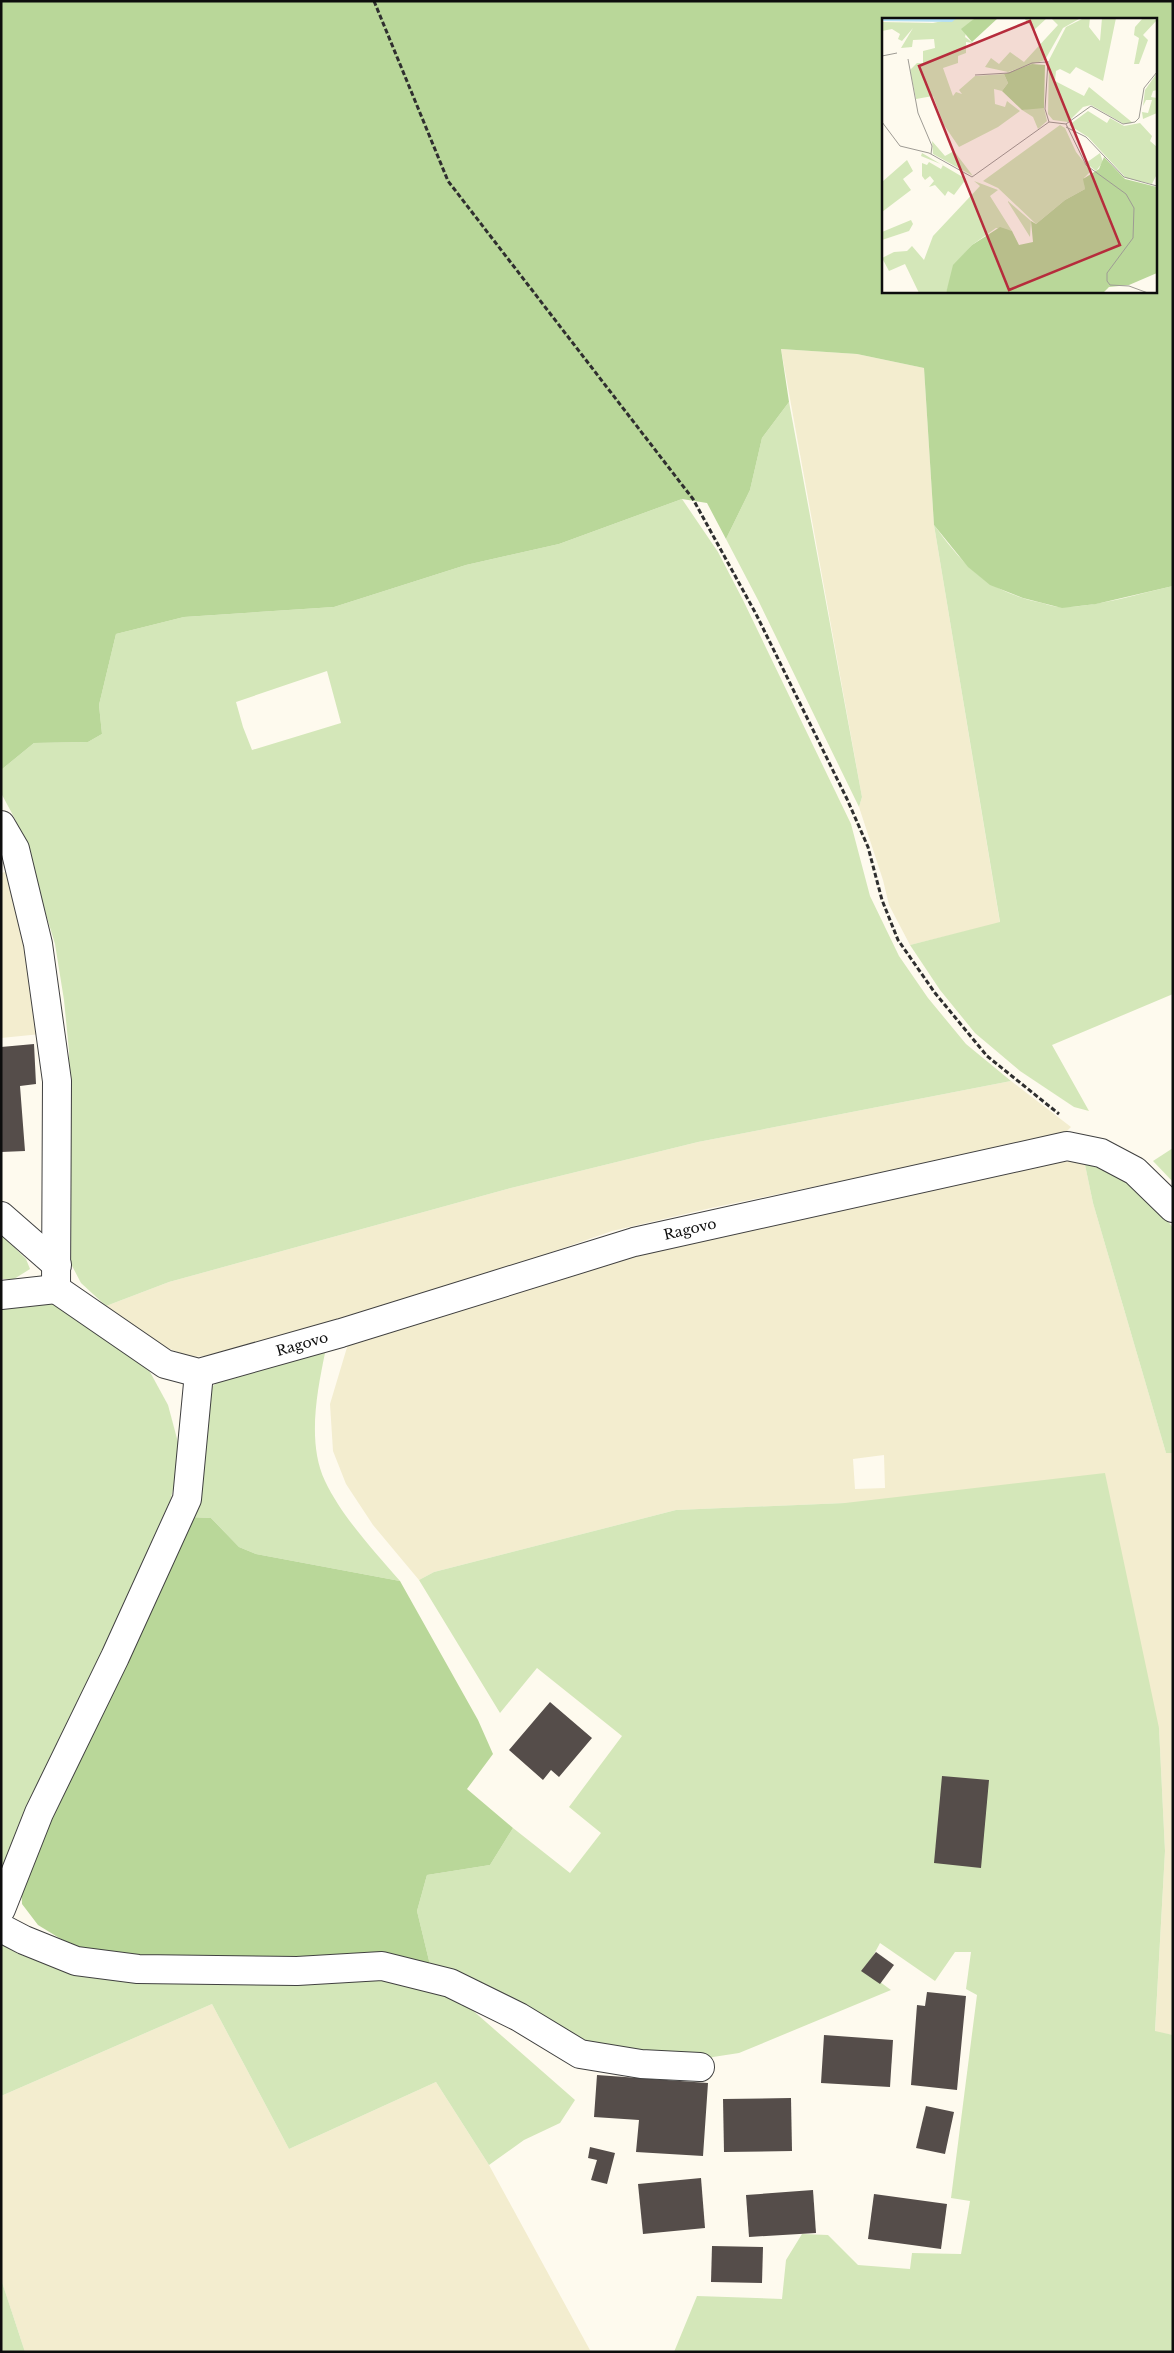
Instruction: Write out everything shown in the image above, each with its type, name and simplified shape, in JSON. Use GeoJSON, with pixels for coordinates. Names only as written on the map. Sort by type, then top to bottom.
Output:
{"type":"FeatureCollection","features":[{"type":"Feature","properties":{"kind":"street"},"geometry":{"type":"LineString","coordinates":[[1,824],[15,849],[38,944],[57,1081],[57,1277]]}},
{"type":"Feature","properties":{"kind":"street","name":"Ragovo"},"geometry":{"type":"LineString","coordinates":[[199,1373],[341,1333],[634,1242],[1067,1146],[1101,1153],[1135,1171],[1173,1208]]}},
{"type":"Feature","properties":{"kind":"street"},"geometry":{"type":"LineString","coordinates":[[1,1216],[57,1277],[165,1364],[199,1373],[187,1499],[115,1657],[39,1813],[1,1909]]}},
{"type":"Feature","properties":{"kind":"street"},"geometry":{"type":"LineString","coordinates":[[1,1295],[57,1277]]}},
{"type":"Feature","properties":{"kind":"street"},"geometry":{"type":"LineString","coordinates":[[1,1928],[24,1940],[76,1961],[138,1969],[297,1971],[382,1966],[450,1983],[519,2017],[580,2054],[641,2064],[700,2067]]}},
{"type":"Feature","properties":{"kind":"path"},"geometry":{"type":"LineString","coordinates":[[374,1],[448,181],[693,499],[756,614],[847,799],[868,847],[882,900],[898,940],[935,993],[987,1056],[1063,1116]]}},
{"type":"Feature","properties":{"kind":"shaded area"},"geometry":{"type":"Polygon","coordinates":[[[781,349],[857,354],[924,368],[934,525],[1000,923],[910,945],[889,905],[883,880],[859,807],[862,797],[781,349]]]}},
{"type":"Feature","properties":{"kind":"shaded area"},"geometry":{"type":"Polygon","coordinates":[[[14,870],[51,1033],[1,1038],[1,873],[14,870]]]}},
{"type":"Feature","properties":{"kind":"shaded area"},"geometry":{"type":"Polygon","coordinates":[[[1011,1081],[1071,1127],[1063,1135],[711,1208],[612,1231],[509,1267],[218,1355],[191,1357],[162,1346],[106,1306],[169,1282],[511,1188],[698,1142],[1011,1081]]]}},
{"type":"Feature","properties":{"kind":"shaded area"},"geometry":{"type":"Polygon","coordinates":[[[1084,1160],[1093,1203],[1166,1453],[1173,1453],[1173,2035],[1155,2032],[1165,1851],[1159,1728],[845,1503],[676,1510],[434,1572],[419,1580],[373,1525],[346,1484],[333,1451],[330,1404],[348,1344],[659,1246],[1026,1166],[1084,1160]],[[884,1455],[853,1459],[855,1489],[885,1488],[884,1455]]]}},
{"type":"Feature","properties":{"kind":"shaded area"},"geometry":{"type":"Polygon","coordinates":[[[212,2004],[289,2149],[436,2082],[489,2165],[591,2352],[25,2352],[1,2279],[1,2096],[212,2004]]]}},
{"type":"Feature","properties":{"kind":"green space"},"geometry":{"type":"Polygon","coordinates":[[[1,1],[1173,1],[1173,586],[1096,604],[1062,608],[1023,598],[990,585],[968,567],[934,525],[924,368],[857,354],[781,349],[789,402],[762,438],[750,490],[726,539],[707,503],[682,499],[559,544],[466,565],[334,607],[184,617],[116,634],[99,705],[102,734],[88,742],[34,743],[1,770],[1,1]]]}},
{"type":"Feature","properties":{"kind":"green space"},"geometry":{"type":"Polygon","coordinates":[[[789,402],[862,797],[859,807],[758,600],[726,539],[750,490],[762,438],[789,402]]]}},
{"type":"Feature","properties":{"kind":"green space"},"geometry":{"type":"Polygon","coordinates":[[[682,499],[718,552],[743,600],[851,824],[870,896],[899,956],[928,998],[966,1044],[1011,1081],[698,1142],[511,1188],[169,1282],[106,1306],[81,1283],[70,1262],[69,1051],[64,1000],[55,944],[15,819],[1,793],[1,770],[34,743],[88,742],[102,734],[99,705],[116,634],[184,617],[334,607],[466,565],[559,544],[682,499]],[[327,671],[236,702],[252,750],[341,723],[327,671]]]}},
{"type":"Feature","properties":{"kind":"green space"},"geometry":{"type":"Polygon","coordinates":[[[934,525],[956,553],[978,575],[1004,591],[1051,606],[1092,604],[1173,586],[1173,994],[1052,1045],[1089,1111],[1074,1107],[1020,1071],[975,1033],[940,990],[910,945],[1000,922],[934,525]]]}},
{"type":"Feature","properties":{"kind":"green space"},"geometry":{"type":"Polygon","coordinates":[[[1173,1148],[1173,1182],[1153,1161],[1173,1148]]]}},
{"type":"Feature","properties":{"kind":"green space"},"geometry":{"type":"Polygon","coordinates":[[[1084,1160],[1120,1176],[1159,1209],[1173,1228],[1173,1453],[1166,1453],[1093,1203],[1084,1160]]]}},
{"type":"Feature","properties":{"kind":"green space"},"geometry":{"type":"Polygon","coordinates":[[[1,1234],[26,1259],[30,1269],[14,1279],[1,1279],[1,1234]]]}},
{"type":"Feature","properties":{"kind":"green space"},"geometry":{"type":"Polygon","coordinates":[[[45,1302],[67,1309],[119,1346],[150,1372],[168,1405],[179,1446],[180,1465],[170,1501],[1,1875],[1,1306],[45,1302]]]}},
{"type":"Feature","properties":{"kind":"green space"},"geometry":{"type":"Polygon","coordinates":[[[309,1347],[325,1353],[319,1384],[315,1434],[316,1450],[325,1481],[340,1508],[400,1581],[256,1554],[239,1547],[211,1518],[187,1517],[209,1389],[222,1379],[309,1347]]]}},
{"type":"Feature","properties":{"kind":"green space"},"geometry":{"type":"Polygon","coordinates":[[[1105,1473],[1159,1728],[1165,1851],[1155,2031],[1173,2035],[1173,2352],[674,2352],[697,2296],[782,2299],[786,2260],[802,2234],[828,2235],[858,2265],[910,2269],[912,2253],[961,2254],[970,2201],[951,2198],[977,1995],[966,1989],[971,1952],[955,1952],[935,1981],[880,1943],[865,1971],[891,1990],[739,2053],[713,2057],[702,2062],[591,2043],[431,1969],[417,1911],[427,1875],[490,1865],[513,1828],[570,1873],[601,1833],[569,1807],[622,1736],[537,1668],[500,1713],[419,1580],[434,1572],[676,1510],[845,1503],[1105,1473]]]}},
{"type":"Feature","properties":{"kind":"green space"},"geometry":{"type":"Polygon","coordinates":[[[187,1517],[211,1518],[239,1547],[256,1554],[400,1581],[478,1720],[493,1754],[467,1789],[513,1828],[490,1865],[427,1875],[417,1911],[431,1969],[136,1959],[74,1947],[38,1925],[22,1904],[21,1883],[187,1517]]]}},
{"type":"Feature","properties":{"kind":"green space"},"geometry":{"type":"Polygon","coordinates":[[[3,1945],[45,1959],[381,1977],[462,2001],[575,2100],[560,2123],[524,2140],[489,2165],[436,2082],[289,2149],[212,2004],[1,2096],[1,1946],[3,1945]]]}},
{"type":"Feature","properties":{"kind":"green space"},"geometry":{"type":"Polygon","coordinates":[[[1,2279],[25,2352],[1,2352],[1,2279]]]}},
{"type":"Feature","properties":{"kind":"building"},"geometry":{"type":"Polygon","coordinates":[[[34,1044],[36,1084],[20,1086],[25,1151],[1,1152],[1,1047],[34,1044]]]}},
{"type":"Feature","properties":{"kind":"building"},"geometry":{"type":"Polygon","coordinates":[[[550,1702],[592,1738],[559,1777],[551,1770],[543,1780],[509,1750],[550,1702]]]}},
{"type":"Feature","properties":{"kind":"building"},"geometry":{"type":"Polygon","coordinates":[[[942,1776],[989,1780],[981,1868],[934,1863],[942,1776]]]}},
{"type":"Feature","properties":{"kind":"building"},"geometry":{"type":"Polygon","coordinates":[[[876,1952],[894,1965],[880,1984],[861,1971],[876,1952]]]}},
{"type":"Feature","properties":{"kind":"building"},"geometry":{"type":"Polygon","coordinates":[[[927,1992],[966,1996],[957,2090],[911,2085],[917,2005],[925,2006],[927,1992]]]}},
{"type":"Feature","properties":{"kind":"building"},"geometry":{"type":"Polygon","coordinates":[[[824,2035],[893,2040],[890,2087],[821,2083],[824,2035]]]}},
{"type":"Feature","properties":{"kind":"building"},"geometry":{"type":"Polygon","coordinates":[[[597,2075],[708,2083],[703,2156],[636,2152],[639,2120],[594,2117],[597,2075]]]}},
{"type":"Feature","properties":{"kind":"building"},"geometry":{"type":"Polygon","coordinates":[[[791,2098],[792,2151],[724,2152],[723,2099],[791,2098]]]}},
{"type":"Feature","properties":{"kind":"building"},"geometry":{"type":"Polygon","coordinates":[[[926,2106],[954,2112],[945,2154],[916,2148],[926,2106]]]}},
{"type":"Feature","properties":{"kind":"building"},"geometry":{"type":"Polygon","coordinates":[[[590,2147],[615,2153],[607,2184],[591,2180],[597,2160],[588,2158],[590,2147]]]}},
{"type":"Feature","properties":{"kind":"building"},"geometry":{"type":"Polygon","coordinates":[[[701,2178],[705,2228],[643,2234],[638,2184],[701,2178]]]}},
{"type":"Feature","properties":{"kind":"building"},"geometry":{"type":"Polygon","coordinates":[[[813,2190],[816,2233],[749,2237],[746,2195],[813,2190]]]}},
{"type":"Feature","properties":{"kind":"building"},"geometry":{"type":"Polygon","coordinates":[[[874,2194],[947,2204],[941,2249],[868,2239],[874,2194]]]}},
{"type":"Feature","properties":{"kind":"building"},"geometry":{"type":"Polygon","coordinates":[[[712,2246],[763,2247],[762,2283],[711,2282],[712,2246]]]}}]}
